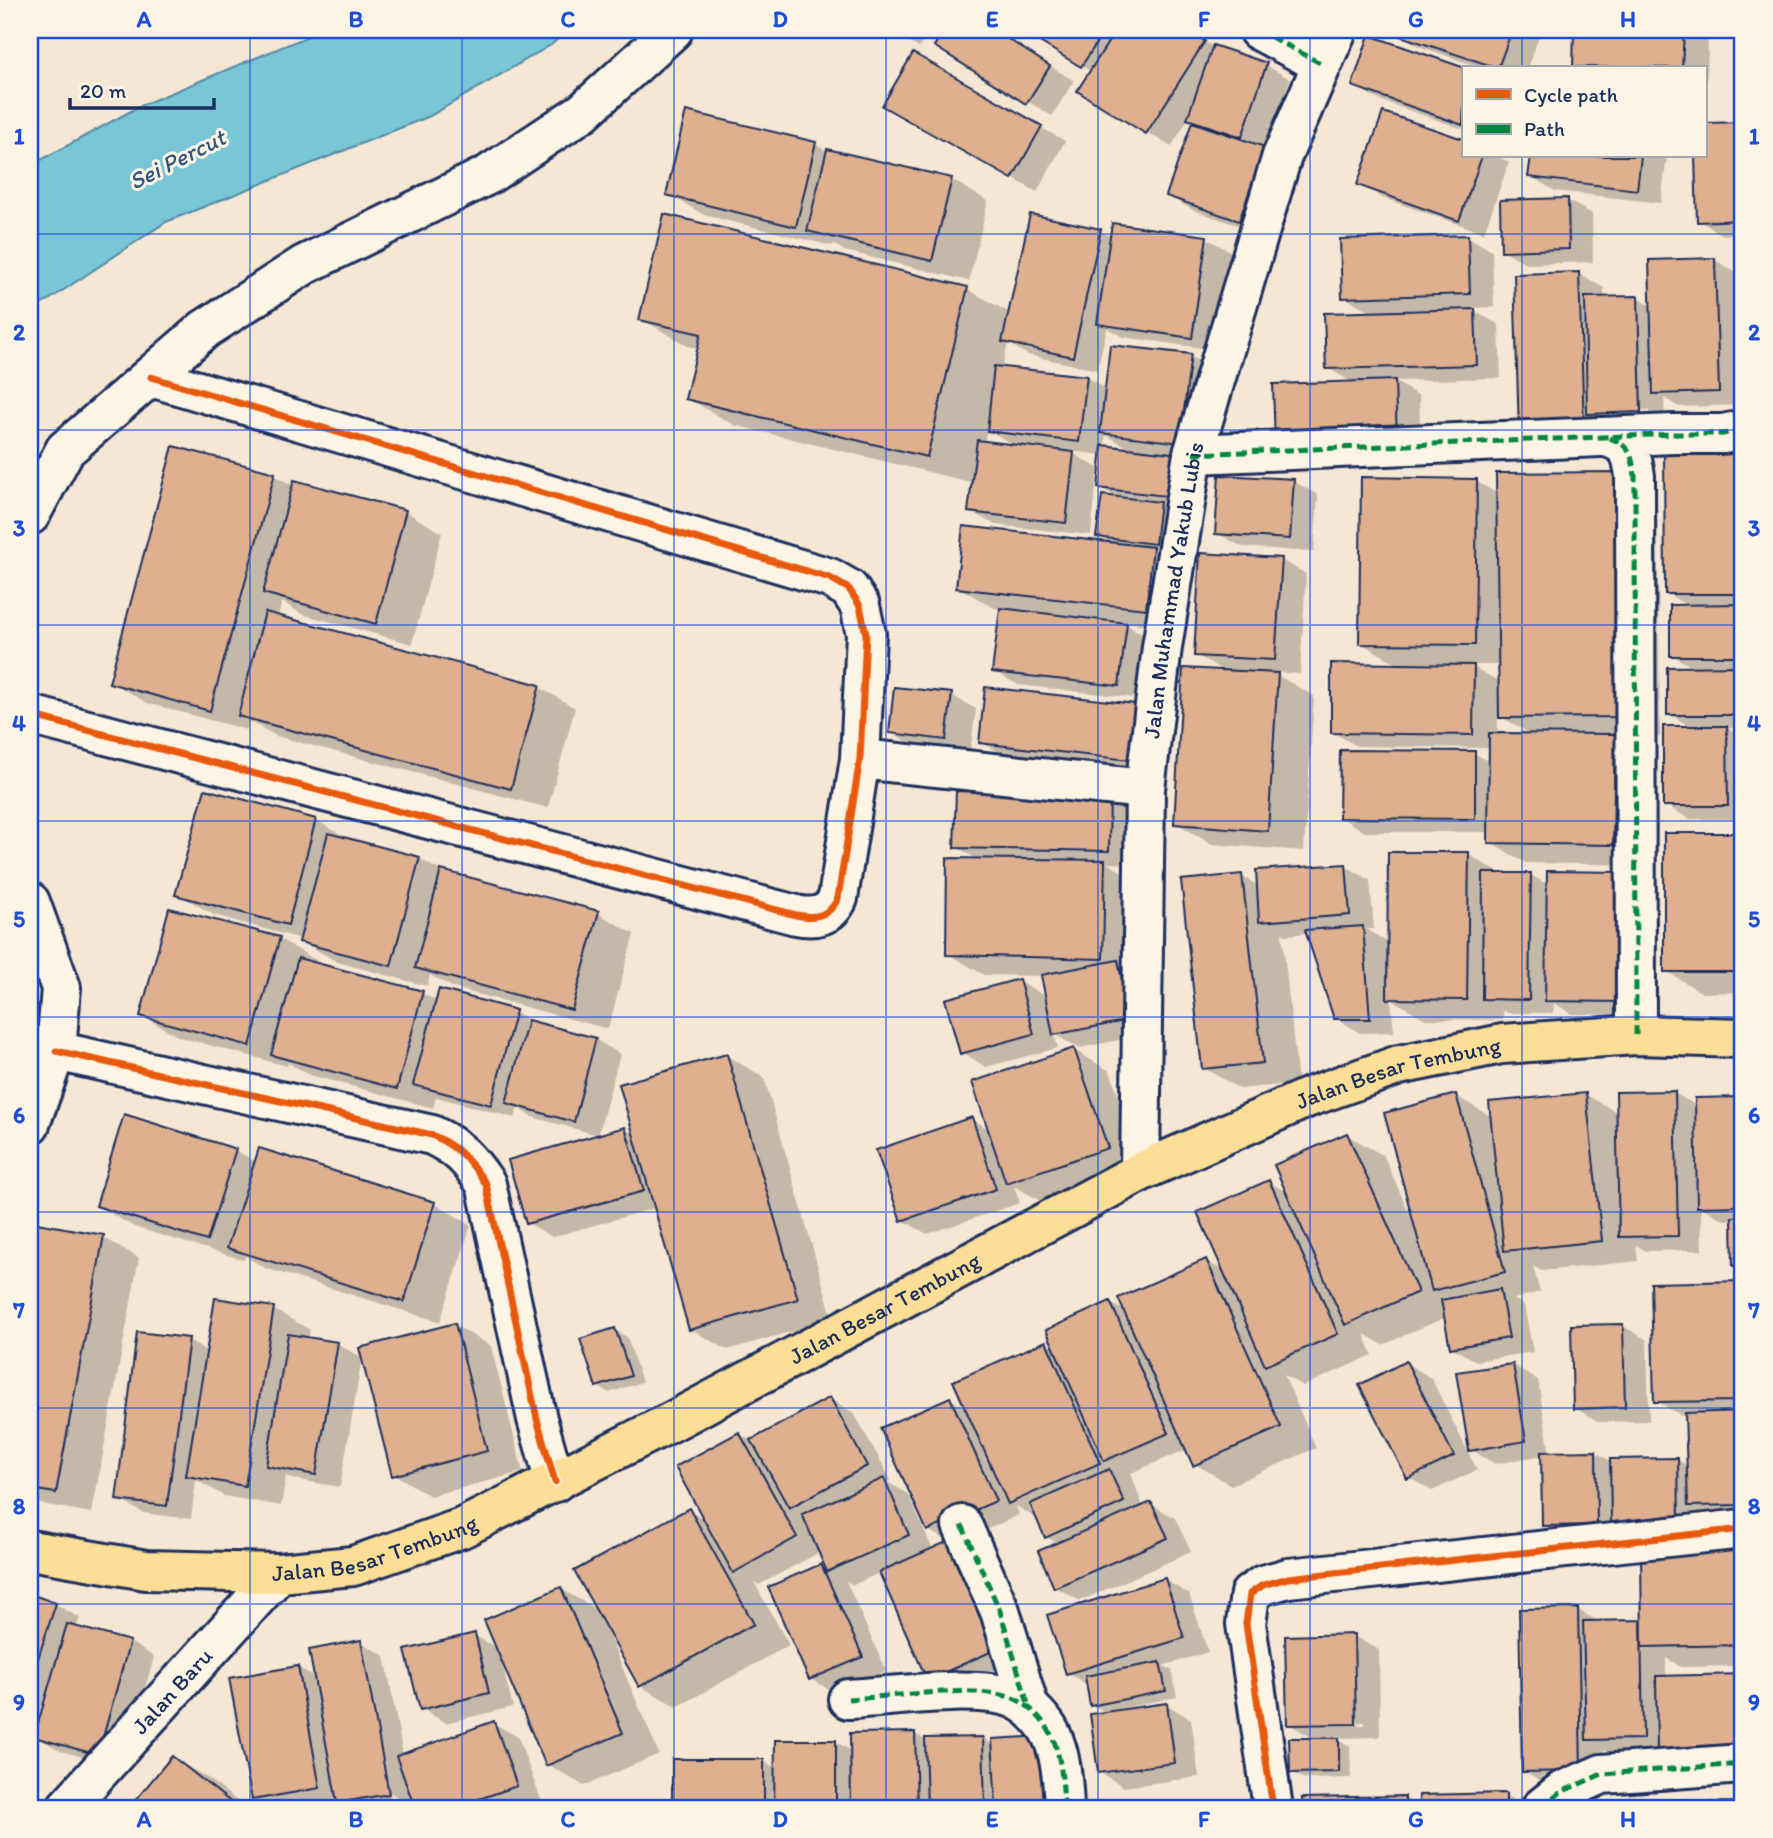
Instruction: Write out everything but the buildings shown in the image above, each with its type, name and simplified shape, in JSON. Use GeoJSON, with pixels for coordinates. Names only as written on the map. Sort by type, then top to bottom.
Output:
{"type":"FeatureCollection","features":[{"type":"Feature","properties":{"kind":"highway","name":"Jalan Besar Tembung"},"geometry":{"type":"LineString","coordinates":[[30,1550],[146,1570],[279,1573],[353,1566],[462,1528],[555,1482],[1140,1172],[1309,1097],[1399,1065],[1502,1044],[1636,1035],[1743,1038]]}},
{"type":"Feature","properties":{"kind":"street"},"geometry":{"type":"LineString","coordinates":[[30,515],[65,450],[205,330],[304,265],[488,175],[583,112],[673,30]]}},
{"type":"Feature","properties":{"kind":"street"},"geometry":{"type":"LineString","coordinates":[[1258,30],[1329,47]]}},
{"type":"Feature","properties":{"kind":"street","name":"Jalan Muhammad Yakub Lubis"},"geometry":{"type":"LineString","coordinates":[[1140,1172],[1145,789],[1161,648],[1193,454],[1282,156],[1329,47]]}},
{"type":"Feature","properties":{"kind":"street"},"geometry":{"type":"LineString","coordinates":[[30,715],[807,917],[828,913],[834,908],[838,898],[860,760],[866,634],[860,606],[849,589],[830,578],[150,377]]}},
{"type":"Feature","properties":{"kind":"street"},"geometry":{"type":"LineString","coordinates":[[1193,454],[1723,434],[1743,430]]}},
{"type":"Feature","properties":{"kind":"street"},"geometry":{"type":"LineString","coordinates":[[1609,438],[1620,442],[1632,454],[1635,476],[1636,1035]]}},
{"type":"Feature","properties":{"kind":"street"},"geometry":{"type":"LineString","coordinates":[[860,760],[1145,789]]}},
{"type":"Feature","properties":{"kind":"street"},"geometry":{"type":"LineString","coordinates":[[30,902],[61,988],[56,1051],[30,1124]]}},
{"type":"Feature","properties":{"kind":"street"},"geometry":{"type":"LineString","coordinates":[[56,1051],[432,1135],[468,1157],[486,1184],[537,1419],[555,1482]]}},
{"type":"Feature","properties":{"kind":"street"},"geometry":{"type":"LineString","coordinates":[[962,1525],[1000,1611],[1029,1707]]}},
{"type":"Feature","properties":{"kind":"street"},"geometry":{"type":"LineString","coordinates":[[1273,1808],[1246,1624],[1250,1594],[1263,1586],[1288,1578],[1743,1529]]}},
{"type":"Feature","properties":{"kind":"street","name":"Jalan Baru"},"geometry":{"type":"LineString","coordinates":[[66,1808],[279,1573]]}},
{"type":"Feature","properties":{"kind":"street"},"geometry":{"type":"LineString","coordinates":[[848,1699],[945,1693],[991,1693],[1015,1699],[1029,1707],[1047,1727],[1057,1753],[1064,1808]]}},
{"type":"Feature","properties":{"kind":"street"},"geometry":{"type":"LineString","coordinates":[[1541,1808],[1561,1792],[1602,1774],[1743,1764]]}},
{"type":"Feature","properties":{"kind":"water","name":"Sei Percut"},"geometry":{"type":"Polygon","coordinates":[[[323,30],[568,30],[551,45],[430,116],[166,222],[35,309],[30,315],[30,169],[37,162],[142,105],[323,30]]]}},
{"type":"Feature","properties":{"kind":"marked path"},"geometry":{"type":"LineString","coordinates":[[1258,30],[1322,64]]}},
{"type":"Feature","properties":{"kind":"marked path"},"geometry":{"type":"LineString","coordinates":[[1193,454],[1723,434],[1743,430]]}},
{"type":"Feature","properties":{"kind":"marked path"},"geometry":{"type":"LineString","coordinates":[[1609,438],[1622,444],[1629,452],[1635,476],[1636,1035]]}},
{"type":"Feature","properties":{"kind":"marked path"},"geometry":{"type":"LineString","coordinates":[[962,1525],[1000,1611],[1029,1707]]}},
{"type":"Feature","properties":{"kind":"marked path"},"geometry":{"type":"LineString","coordinates":[[848,1699],[977,1692],[1018,1700],[1046,1726],[1055,1744],[1064,1808]]}},
{"type":"Feature","properties":{"kind":"marked path"},"geometry":{"type":"LineString","coordinates":[[1541,1808],[1561,1792],[1602,1774],[1743,1764]]}},
{"type":"Feature","properties":{"kind":"cycle path"},"geometry":{"type":"LineString","coordinates":[[30,715],[796,915],[821,915],[831,909],[838,898],[860,759],[866,634],[860,606],[849,589],[830,578],[151,377]]}},
{"type":"Feature","properties":{"kind":"cycle path"},"geometry":{"type":"LineString","coordinates":[[56,1051],[432,1135],[463,1155],[486,1184],[537,1419],[555,1482]]}},
{"type":"Feature","properties":{"kind":"cycle path"},"geometry":{"type":"LineString","coordinates":[[1273,1808],[1246,1624],[1250,1594],[1263,1585],[1288,1578],[1743,1529]]}}]}
